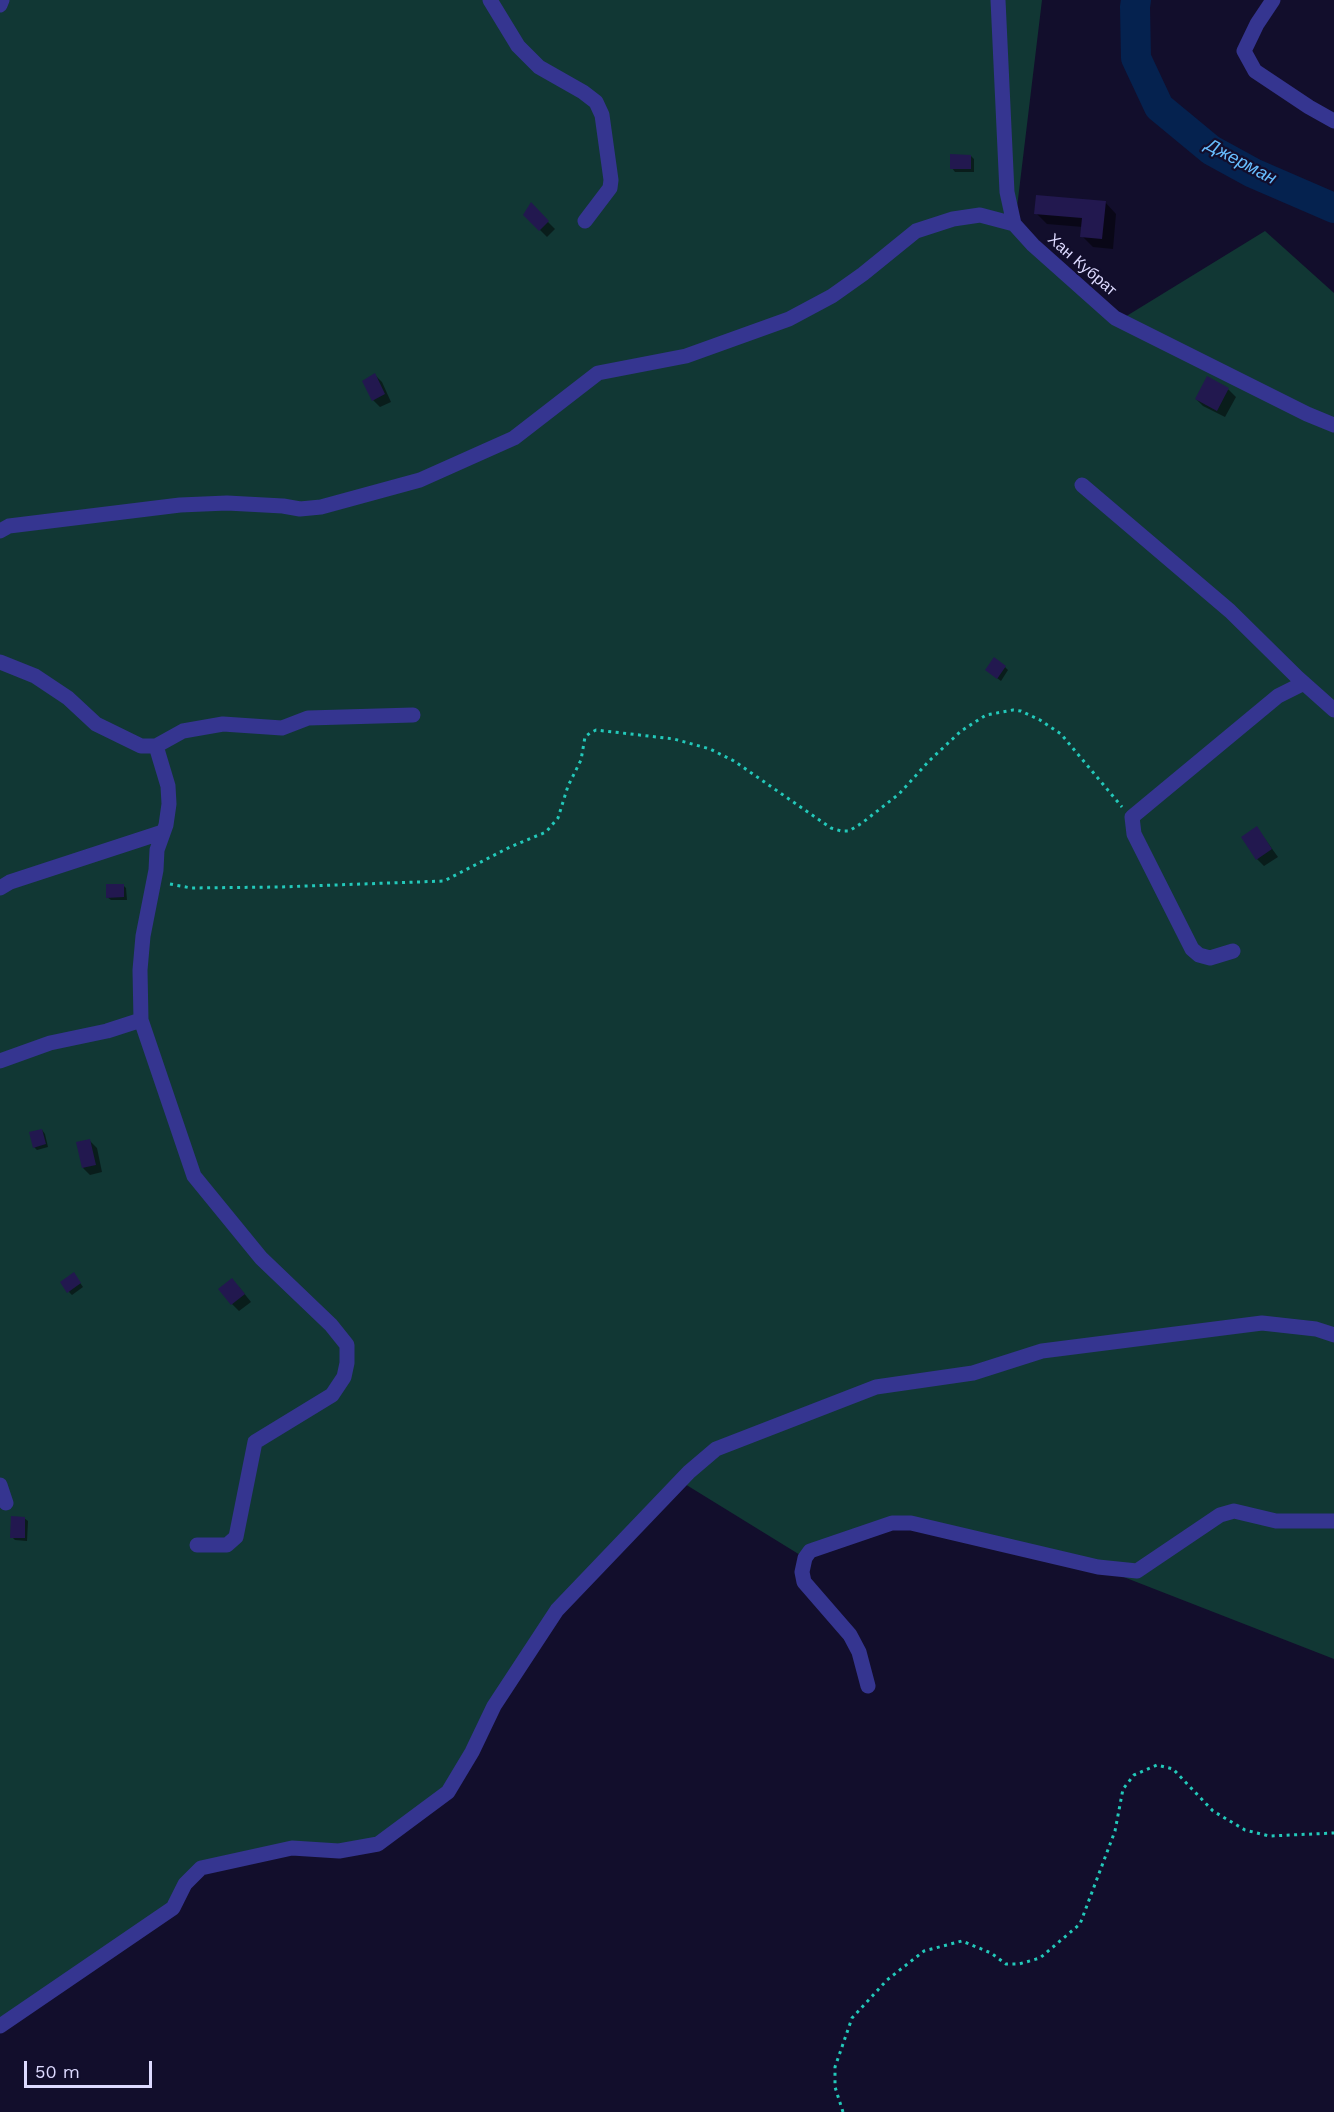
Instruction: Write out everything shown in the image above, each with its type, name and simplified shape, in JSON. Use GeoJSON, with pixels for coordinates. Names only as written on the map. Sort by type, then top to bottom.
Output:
{"type":"FeatureCollection","features":[{"type":"Feature","properties":{"kind":"street"},"geometry":{"type":"LineString","coordinates":[[0,5],[2,0]]}},
{"type":"Feature","properties":{"kind":"street"},"geometry":{"type":"LineString","coordinates":[[490,0],[518,46],[539,67],[584,92],[596,102],[603,115],[610,188],[585,221]]}},
{"type":"Feature","properties":{"kind":"street"},"geometry":{"type":"LineString","coordinates":[[0,531],[9,526],[180,505],[228,503],[300,509],[321,507],[420,480],[514,438],[598,373],[686,356],[789,320],[855,280],[916,231],[953,219],[980,215],[1014,224],[1007,192],[998,0]]}},
{"type":"Feature","properties":{"kind":"street"},"geometry":{"type":"LineString","coordinates":[[1273,0],[1257,24],[1244,51],[1255,71],[1334,121]]}},
{"type":"Feature","properties":{"kind":"street","name":"Хан Кубрат"},"geometry":{"type":"LineString","coordinates":[[1014,224],[1033,245],[1115,318],[1307,414],[1334,425]]}},
{"type":"Feature","properties":{"kind":"street"},"geometry":{"type":"LineString","coordinates":[[1082,485],[1230,611],[1334,710]]}},
{"type":"Feature","properties":{"kind":"street"},"geometry":{"type":"LineString","coordinates":[[0,662],[35,676],[68,698],[96,724],[141,746],[156,746],[183,731],[223,724],[282,728],[308,718],[413,715]]}},
{"type":"Feature","properties":{"kind":"street"},"geometry":{"type":"LineString","coordinates":[[1233,951],[1210,958],[1192,950],[1134,834],[1132,817],[1278,696],[1304,683]]}},
{"type":"Feature","properties":{"kind":"street"},"geometry":{"type":"LineString","coordinates":[[156,746],[168,786],[169,804],[157,850],[154,881],[143,936],[140,970],[141,1020],[194,1176],[261,1258],[331,1325],[347,1346],[344,1377],[332,1395],[255,1442],[236,1537],[227,1545],[197,1545]]}},
{"type":"Feature","properties":{"kind":"street"},"geometry":{"type":"LineString","coordinates":[[0,888],[10,882],[163,832]]}},
{"type":"Feature","properties":{"kind":"street"},"geometry":{"type":"LineString","coordinates":[[0,1060],[50,1043],[107,1031],[141,1020]]}},
{"type":"Feature","properties":{"kind":"street"},"geometry":{"type":"LineString","coordinates":[[0,2026],[173,1908],[185,1884],[201,1868],[292,1848],[339,1851],[378,1844],[448,1792],[472,1752],[495,1706],[557,1611],[689,1472],[716,1449],[876,1387],[973,1373],[1042,1352],[1262,1323],[1316,1329],[1334,1335]]}},
{"type":"Feature","properties":{"kind":"street"},"geometry":{"type":"LineString","coordinates":[[0,1485],[6,1503]]}},
{"type":"Feature","properties":{"kind":"street"},"geometry":{"type":"LineString","coordinates":[[868,1686],[859,1652],[850,1635],[804,1582],[802,1572],[805,1558],[810,1551],[892,1523],[911,1523],[1098,1567],[1137,1571],[1220,1515],[1234,1511],[1276,1521],[1334,1521]]}},
{"type":"Feature","properties":{"kind":"path"},"geometry":{"type":"LineString","coordinates":[[154,881],[191,888],[302,887],[444,881],[510,847],[546,832],[558,818],[568,786],[581,760],[585,737],[596,730],[674,738],[710,749],[734,761],[831,828],[849,831],[899,794],[961,731],[986,715],[1013,710],[1021,711],[1061,734],[1132,817]]}},
{"type":"Feature","properties":{"kind":"path"},"geometry":{"type":"LineString","coordinates":[[843,2112],[835,2087],[835,2067],[852,2018],[887,1980],[924,1951],[962,1941],[991,1953],[1006,1964],[1019,1964],[1040,1958],[1080,1924],[1114,1831],[1123,1789],[1134,1775],[1157,1765],[1173,1769],[1213,1811],[1245,1830],[1269,1836],[1334,1833]]}},
{"type":"Feature","properties":{"kind":"green space"},"geometry":{"type":"Polygon","coordinates":[[[0,0],[1042,0],[1015,224],[1120,320],[1265,231],[1334,293],[1334,1659],[1098,1567],[911,1523],[805,1558],[680,1481],[557,1610],[448,1792],[378,1844],[292,1848],[201,1868],[173,1908],[0,2026],[0,0]]]}},
{"type":"Feature","properties":{"kind":"building"},"geometry":{"type":"Polygon","coordinates":[[[950,154],[971,155],[971,169],[950,169],[950,154]]]}},
{"type":"Feature","properties":{"kind":"building"},"geometry":{"type":"Polygon","coordinates":[[[1036,195],[1106,201],[1102,239],[1080,237],[1082,218],[1034,214],[1036,195]]]}},
{"type":"Feature","properties":{"kind":"building"},"geometry":{"type":"Polygon","coordinates":[[[531,202],[549,221],[539,231],[523,215],[531,202]]]}},
{"type":"Feature","properties":{"kind":"building"},"geometry":{"type":"Polygon","coordinates":[[[375,373],[385,394],[372,401],[362,381],[375,373]]]}},
{"type":"Feature","properties":{"kind":"building"},"geometry":{"type":"Polygon","coordinates":[[[1207,376],[1229,388],[1217,411],[1195,399],[1207,376]]]}},
{"type":"Feature","properties":{"kind":"building"},"geometry":{"type":"Polygon","coordinates":[[[994,657],[1006,666],[997,679],[985,670],[994,657]]]}},
{"type":"Feature","properties":{"kind":"building"},"geometry":{"type":"Polygon","coordinates":[[[1257,826],[1272,849],[1256,860],[1241,837],[1257,826]]]}},
{"type":"Feature","properties":{"kind":"building"},"geometry":{"type":"Polygon","coordinates":[[[106,884],[124,884],[124,897],[106,898],[106,884]]]}},
{"type":"Feature","properties":{"kind":"building"},"geometry":{"type":"Polygon","coordinates":[[[42,1129],[46,1144],[33,1148],[29,1132],[42,1129]]]}},
{"type":"Feature","properties":{"kind":"building"},"geometry":{"type":"Polygon","coordinates":[[[90,1139],[96,1165],[82,1168],[76,1142],[90,1139]]]}},
{"type":"Feature","properties":{"kind":"building"},"geometry":{"type":"Polygon","coordinates":[[[74,1272],[81,1283],[67,1293],[60,1282],[74,1272]]]}},
{"type":"Feature","properties":{"kind":"building"},"geometry":{"type":"Polygon","coordinates":[[[232,1278],[245,1294],[231,1305],[218,1289],[232,1278]]]}},
{"type":"Feature","properties":{"kind":"building"},"geometry":{"type":"Polygon","coordinates":[[[11,1516],[25,1517],[25,1538],[10,1538],[11,1516]]]}},
{"type":"Feature","properties":{"kind":"waterway","name":"Джерман"},"geometry":{"type":"LineString","coordinates":[[1136,0],[1136,58],[1159,107],[1211,150],[1253,173],[1334,208]]}}]}
